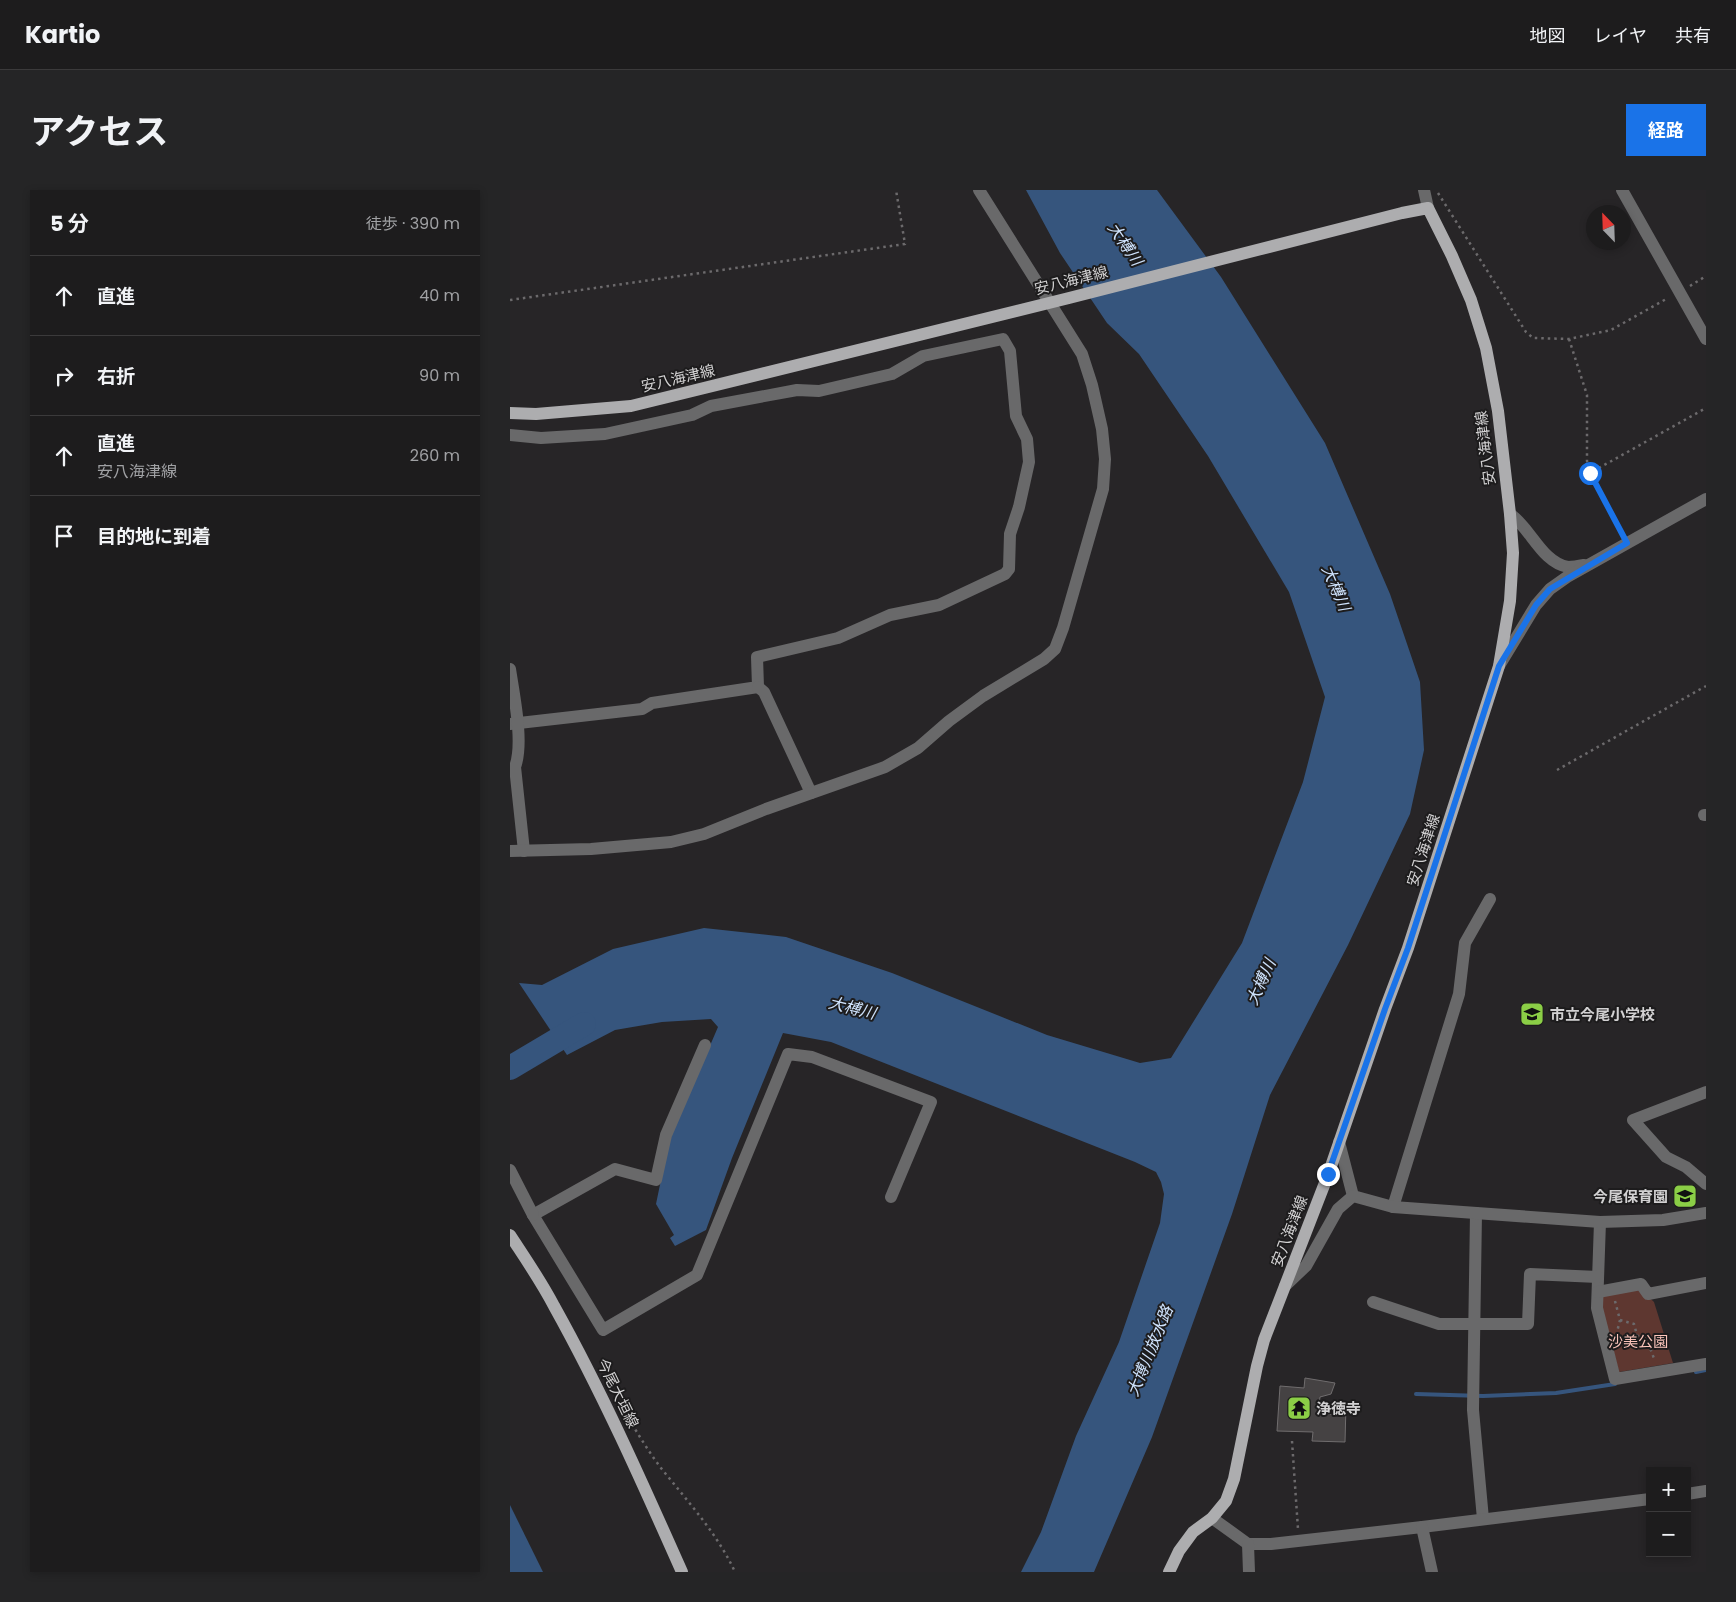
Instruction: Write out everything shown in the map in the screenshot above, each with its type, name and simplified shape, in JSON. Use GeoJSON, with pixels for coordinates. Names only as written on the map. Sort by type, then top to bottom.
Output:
{"type":"FeatureCollection","features":[{"type":"Feature","properties":{"kind":"main road","name":"安八海津線"},"geometry":{"type":"LineString","coordinates":[[510,413],[536,414],[631,406],[1428,208],[1471,300],[1486,348],[1498,411],[1510,514],[1512,562],[1510,601],[1499,666],[1408,948],[1339,1142],[1264,1340],[1256,1366],[1234,1479],[1226,1501],[1212,1518],[1193,1532],[1179,1551],[1169,1572]]}},
{"type":"Feature","properties":{"kind":"main road","name":"今尾大垣線"},"geometry":{"type":"LineString","coordinates":[[510,1235],[553,1304],[589,1371],[631,1458],[682,1572]]}},
{"type":"Feature","properties":{"kind":"street"},"geometry":{"type":"LineString","coordinates":[[510,850],[591,849],[671,842],[704,834],[766,809],[885,766],[918,748],[949,721],[983,696],[1044,659],[1054,649],[1063,628],[1103,489],[1105,459],[1102,430],[1092,385],[1082,354],[979,190]]}},
{"type":"Feature","properties":{"kind":"street"},"geometry":{"type":"LineString","coordinates":[[1424,190],[1428,208]]}},
{"type":"Feature","properties":{"kind":"street"},"geometry":{"type":"LineString","coordinates":[[1622,190],[1706,339]]}},
{"type":"Feature","properties":{"kind":"street"},"geometry":{"type":"LineString","coordinates":[[510,436],[541,438],[605,434],[692,415],[711,406],[797,390],[819,391],[892,374],[923,356],[1002,339],[1010,351],[1016,416],[1027,439],[1029,462],[1019,507],[1010,534],[1009,568],[1005,574],[939,605],[890,615],[838,638],[757,657],[758,687],[764,692],[811,793]]}},
{"type":"Feature","properties":{"kind":"street"},"geometry":{"type":"LineString","coordinates":[[1499,666],[1536,605],[1550,589],[1706,499]]}},
{"type":"Feature","properties":{"kind":"street"},"geometry":{"type":"LineString","coordinates":[[1510,514],[1518,519],[1550,559],[1567,567],[1589,565]]}},
{"type":"Feature","properties":{"kind":"street"},"geometry":{"type":"LineString","coordinates":[[510,669],[518,759],[515,767],[524,851]]}},
{"type":"Feature","properties":{"kind":"street"},"geometry":{"type":"LineString","coordinates":[[514,723],[642,709],[652,703],[758,687]]}},
{"type":"Feature","properties":{"kind":"street"},"geometry":{"type":"LineString","coordinates":[[1393,1207],[1459,994],[1465,942],[1490,898]]}},
{"type":"Feature","properties":{"kind":"street"},"geometry":{"type":"LineString","coordinates":[[533,1215],[616,1168],[656,1180],[666,1135],[705,1045]]}},
{"type":"Feature","properties":{"kind":"street"},"geometry":{"type":"LineString","coordinates":[[510,1170],[533,1215],[603,1330],[697,1275],[788,1054],[812,1058],[931,1102],[891,1197]]}},
{"type":"Feature","properties":{"kind":"street"},"geometry":{"type":"LineString","coordinates":[[1706,1092],[1633,1120],[1666,1157],[1686,1167],[1706,1184]]}},
{"type":"Feature","properties":{"kind":"street"},"geometry":{"type":"LineString","coordinates":[[1339,1142],[1353,1196]]}},
{"type":"Feature","properties":{"kind":"street"},"geometry":{"type":"LineString","coordinates":[[1353,1196],[1393,1207],[1600,1222],[1662,1220],[1706,1213]]}},
{"type":"Feature","properties":{"kind":"street"},"geometry":{"type":"LineString","coordinates":[[1285,1286],[1306,1266],[1338,1209],[1353,1196]]}},
{"type":"Feature","properties":{"kind":"street"},"geometry":{"type":"LineString","coordinates":[[1476,1213],[1473,1410],[1483,1519]]}},
{"type":"Feature","properties":{"kind":"street"},"geometry":{"type":"LineString","coordinates":[[1600,1222],[1597,1308],[1610,1335],[1616,1379],[1706,1364]]}},
{"type":"Feature","properties":{"kind":"street"},"geometry":{"type":"LineString","coordinates":[[1373,1302],[1439,1324],[1528,1324],[1530,1274],[1598,1278]]}},
{"type":"Feature","properties":{"kind":"street"},"geometry":{"type":"LineString","coordinates":[[1598,1292],[1641,1284],[1648,1294],[1706,1283]]}},
{"type":"Feature","properties":{"kind":"street"},"geometry":{"type":"LineString","coordinates":[[1691,1493],[1706,1491]]}},
{"type":"Feature","properties":{"kind":"street"},"geometry":{"type":"LineString","coordinates":[[1212,1518],[1248,1544],[1271,1544],[1422,1528],[1646,1499]]}},
{"type":"Feature","properties":{"kind":"street"},"geometry":{"type":"LineString","coordinates":[[1422,1528],[1432,1572]]}},
{"type":"Feature","properties":{"kind":"street"},"geometry":{"type":"LineString","coordinates":[[1248,1544],[1249,1572]]}},
{"type":"Feature","properties":{"kind":"path"},"geometry":{"type":"LineString","coordinates":[[510,300],[904,244],[896,190]]}},
{"type":"Feature","properties":{"kind":"path"},"geometry":{"type":"LineString","coordinates":[[1434,190],[1437,191],[1526,332],[1534,338],[1570,339],[1611,330],[1706,276]]}},
{"type":"Feature","properties":{"kind":"path"},"geometry":{"type":"LineString","coordinates":[[1570,339],[1587,395],[1587,461],[1590,473],[1627,543]]}},
{"type":"Feature","properties":{"kind":"path"},"geometry":{"type":"LineString","coordinates":[[1590,473],[1706,408]]}},
{"type":"Feature","properties":{"kind":"path"},"geometry":{"type":"LineString","coordinates":[[1557,770],[1706,686]]}},
{"type":"Feature","properties":{"kind":"path"},"geometry":{"type":"LineString","coordinates":[[1612,1289],[1620,1320],[1610,1335],[1621,1338],[1637,1335]]}},
{"type":"Feature","properties":{"kind":"path"},"geometry":{"type":"LineString","coordinates":[[1620,1320],[1634,1324],[1637,1335],[1650,1348],[1659,1372]]}},
{"type":"Feature","properties":{"kind":"path"},"geometry":{"type":"LineString","coordinates":[[622,1408],[660,1466],[698,1513],[726,1552],[735,1572]]}},
{"type":"Feature","properties":{"kind":"path"},"geometry":{"type":"LineString","coordinates":[[1292,1441],[1299,1541]]}},
{"type":"Feature","properties":{"kind":"green space","name":"沙美公園"},"geometry":{"type":"Polygon","coordinates":[[[1639,1288],[1654,1302],[1673,1363],[1619,1372],[1602,1308],[1603,1296],[1639,1288]]]}},
{"type":"Feature","properties":{"kind":"water","name":"大博川放水路"},"geometry":{"type":"Polygon","coordinates":[[[1026,190],[1157,190],[1221,277],[1325,443],[1390,594],[1420,682],[1424,750],[1410,814],[1348,945],[1270,1095],[1232,1214],[1152,1437],[1094,1572],[1021,1572],[1041,1532],[1076,1436],[1119,1342],[1160,1223],[1164,1194],[1156,1172],[831,1042],[783,1033],[732,1158],[706,1230],[675,1246],[670,1238],[674,1235],[656,1204],[669,1141],[718,1027],[711,1019],[662,1022],[615,1030],[567,1055],[519,983],[542,985],[613,949],[704,928],[786,937],[892,973],[1047,1035],[1140,1063],[1171,1058],[1242,943],[1303,782],[1325,697],[1289,592],[1208,456],[1139,354],[1107,323],[1060,253],[1026,190]]]}},
{"type":"Feature","properties":{"kind":"water"},"geometry":{"type":"Polygon","coordinates":[[[510,1505],[543,1572],[510,1572],[510,1505]]]}},
{"type":"Feature","properties":{"kind":"building","name":"浄徳寺"},"geometry":{"type":"Polygon","coordinates":[[[1305,1378],[1335,1383],[1331,1394],[1320,1397],[1318,1412],[1333,1415],[1337,1401],[1346,1405],[1345,1442],[1312,1441],[1313,1432],[1277,1431],[1280,1386],[1304,1388],[1305,1378]]]}},
{"type":"Feature","properties":{"kind":"waterway","name":"大榑川"},"geometry":{"type":"LineString","coordinates":[[510,1068],[584,1024]]}},
{"type":"Feature","properties":{"kind":"waterway"},"geometry":{"type":"LineString","coordinates":[[1696,1372],[1706,1370]]}},
{"type":"Feature","properties":{"kind":"waterway"},"geometry":{"type":"LineString","coordinates":[[1416,1394],[1483,1396],[1556,1393],[1615,1384]]}},
{"type":"Feature","properties":{"kind":"place","name":"市立今尾小学校"},"geometry":{"type":"Point","coordinates":[1532,1014]}},
{"type":"Feature","properties":{"kind":"place","name":"今尾保育園"},"geometry":{"type":"Point","coordinates":[1685,1196]}},
{"type":"Feature","properties":{"kind":"place","name":"浄徳寺"},"geometry":{"type":"Point","coordinates":[1299,1408]}},
{"type":"Feature","properties":{"kind":"route"},"geometry":{"type":"LineString","coordinates":[[1328,1174],[1408,948],[1499,666],[1536,605],[1550,589],[1567,577],[1627,543],[1590,473]]}}]}
